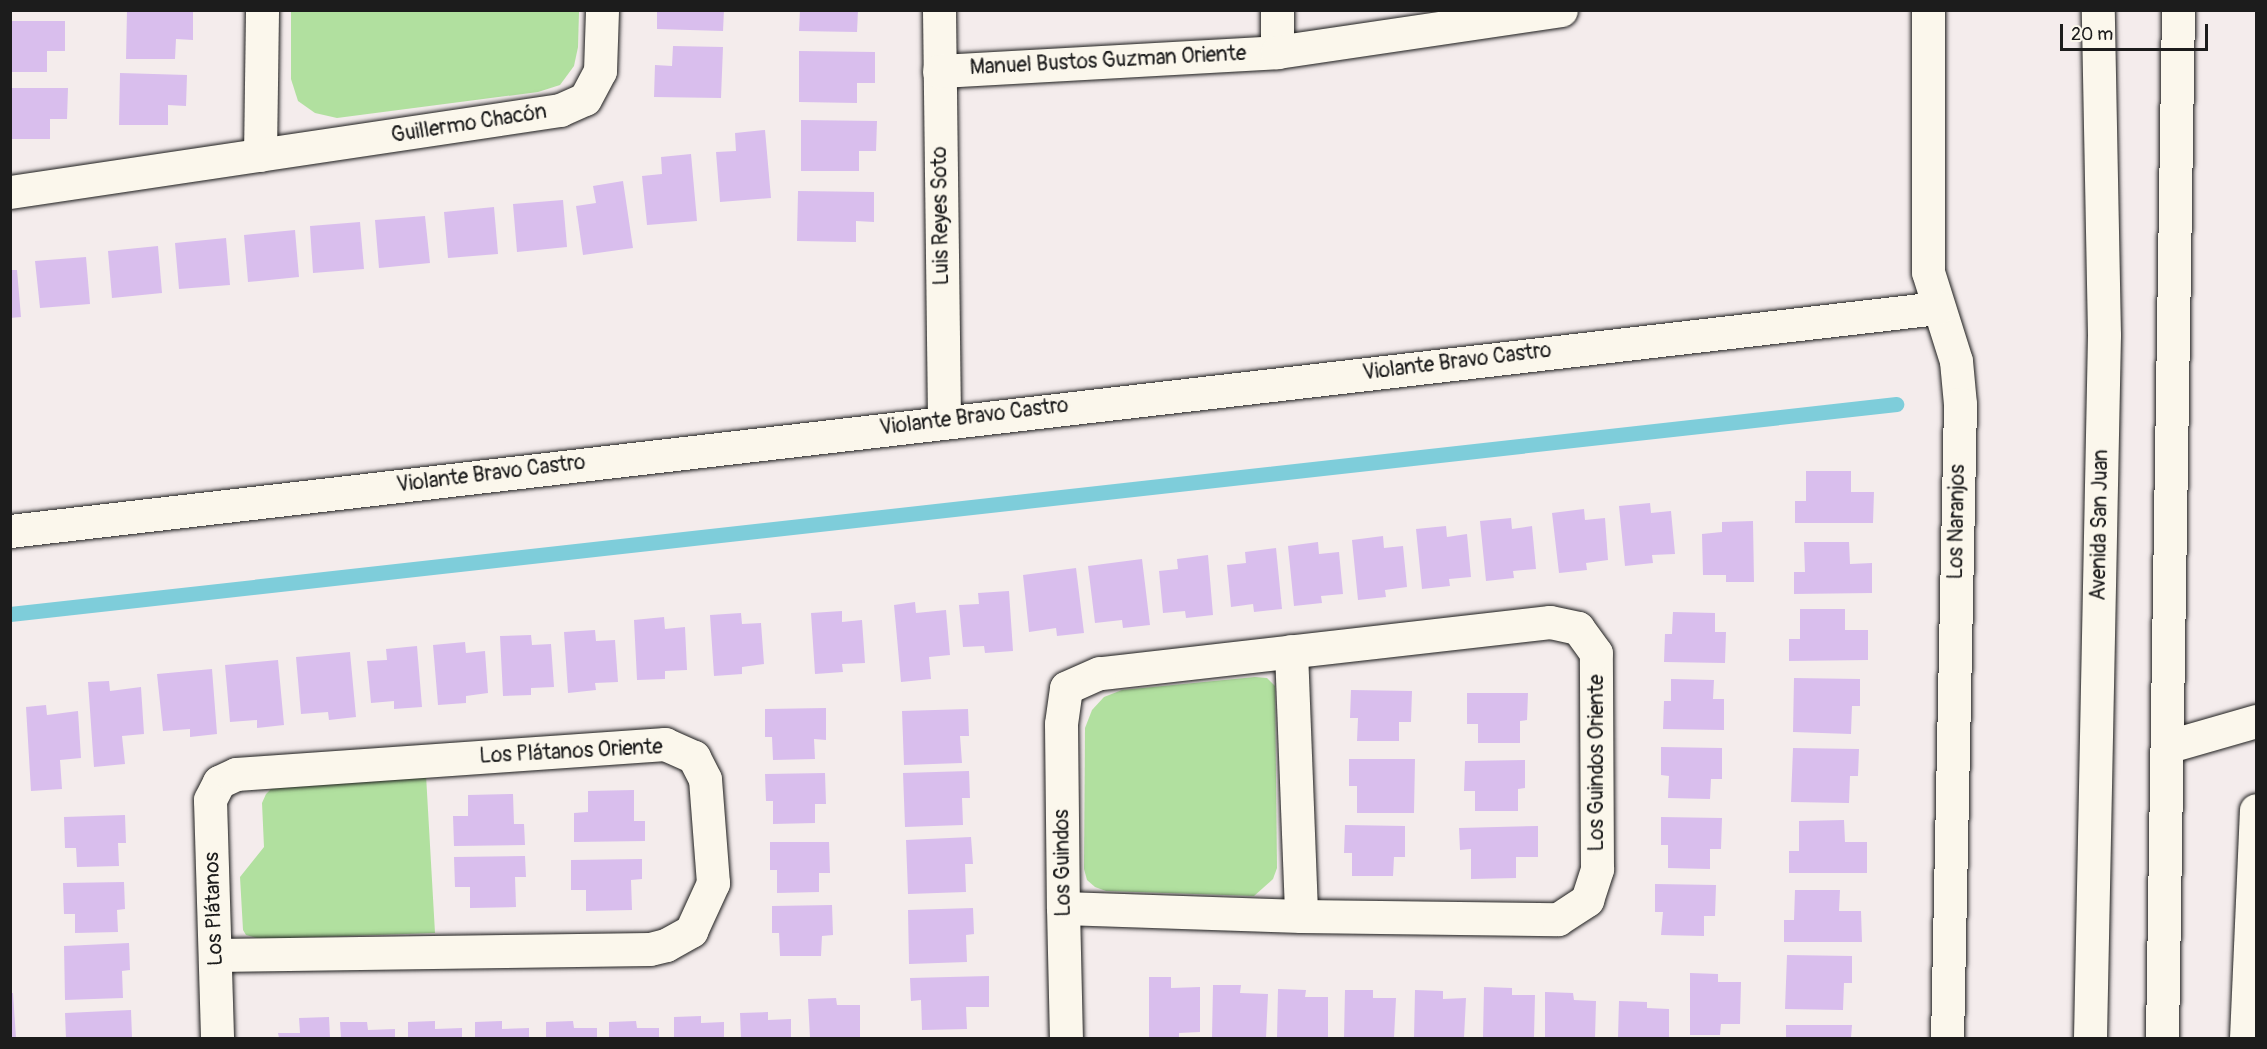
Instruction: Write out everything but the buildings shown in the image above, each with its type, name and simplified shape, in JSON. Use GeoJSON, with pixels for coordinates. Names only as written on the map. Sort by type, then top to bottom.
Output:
{"type":"FeatureCollection","features":[{"type":"Feature","properties":{"kind":"street"},"geometry":{"type":"LineString","coordinates":[[260,155],[262,10]]}},
{"type":"Feature","properties":{"kind":"street","name":"Guillermo Chacón"},"geometry":{"type":"LineString","coordinates":[[10,192],[560,110],[585,99],[600,71],[602,10]]}},
{"type":"Feature","properties":{"kind":"street","name":"Luis Reyes Soto"},"geometry":{"type":"LineString","coordinates":[[939,10],[944,421]]}},
{"type":"Feature","properties":{"kind":"street","name":"Manuel Bustos Guzman Oriente"},"geometry":{"type":"LineString","coordinates":[[1277,10],[1277,52]]}},
{"type":"Feature","properties":{"kind":"street","name":"Manuel Bustos Guzman Oriente"},"geometry":{"type":"LineString","coordinates":[[939,71],[1277,52],[1561,10]]}},
{"type":"Feature","properties":{"kind":"street","name":"Los Naranjos"},"geometry":{"type":"LineString","coordinates":[[1928,10],[1926,226],[1928,272],[1956,361],[1960,404],[1947,1038]]}},
{"type":"Feature","properties":{"kind":"street","name":"Avenida San Juan"},"geometry":{"type":"LineString","coordinates":[[2090,1038],[2104,335],[2098,10]]}},
{"type":"Feature","properties":{"kind":"street"},"geometry":{"type":"LineString","coordinates":[[2162,1038],[2169,746],[2178,10]]}},
{"type":"Feature","properties":{"kind":"street","name":"Violante Bravo Castro"},"geometry":{"type":"LineString","coordinates":[[10,531],[944,421],[1938,308]]}},
{"type":"Feature","properties":{"kind":"street","name":"Los Guindos Oriente"},"geometry":{"type":"LineString","coordinates":[[1063,908],[1301,916],[1558,919],[1587,900],[1597,869],[1596,653],[1578,628],[1550,622],[1099,673],[1065,688]]}},
{"type":"Feature","properties":{"kind":"street"},"geometry":{"type":"LineString","coordinates":[[1291,651],[1301,916]]}},
{"type":"Feature","properties":{"kind":"street","name":"Los Guindos"},"geometry":{"type":"LineString","coordinates":[[1065,688],[1061,724],[1066,1038]]}},
{"type":"Feature","properties":{"kind":"street"},"geometry":{"type":"LineString","coordinates":[[2169,746],[2256,721]]}},
{"type":"Feature","properties":{"kind":"street","name":"Los Plátanos Oriente"},"geometry":{"type":"LineString","coordinates":[[216,955],[650,949],[691,931],[713,883],[705,779],[694,757],[665,744],[236,774],[219,782]]}},
{"type":"Feature","properties":{"kind":"street","name":"Los Plátanos"},"geometry":{"type":"LineString","coordinates":[[217,1038],[210,800],[219,782]]}},
{"type":"Feature","properties":{"kind":"street"},"geometry":{"type":"LineString","coordinates":[[2247,1038],[2256,810]]}},
{"type":"Feature","properties":{"kind":"green space"},"geometry":{"type":"Polygon","coordinates":[[[291,11],[579,11],[578,47],[574,66],[560,85],[538,92],[337,118],[315,113],[298,101],[291,79],[291,11]]]}},
{"type":"Feature","properties":{"kind":"green space"},"geometry":{"type":"Polygon","coordinates":[[[1255,677],[1267,678],[1275,686],[1277,868],[1273,879],[1254,896],[1106,891],[1095,887],[1087,880],[1084,869],[1085,728],[1092,710],[1104,697],[1122,690],[1255,677]]]}},
{"type":"Feature","properties":{"kind":"green space"},"geometry":{"type":"Polygon","coordinates":[[[426,775],[435,933],[261,939],[246,935],[243,930],[240,877],[264,847],[262,803],[272,788],[426,775]]]}},
{"type":"Feature","properties":{"kind":"waterway"},"geometry":{"type":"LineString","coordinates":[[10,614],[1896,404]]}}]}
